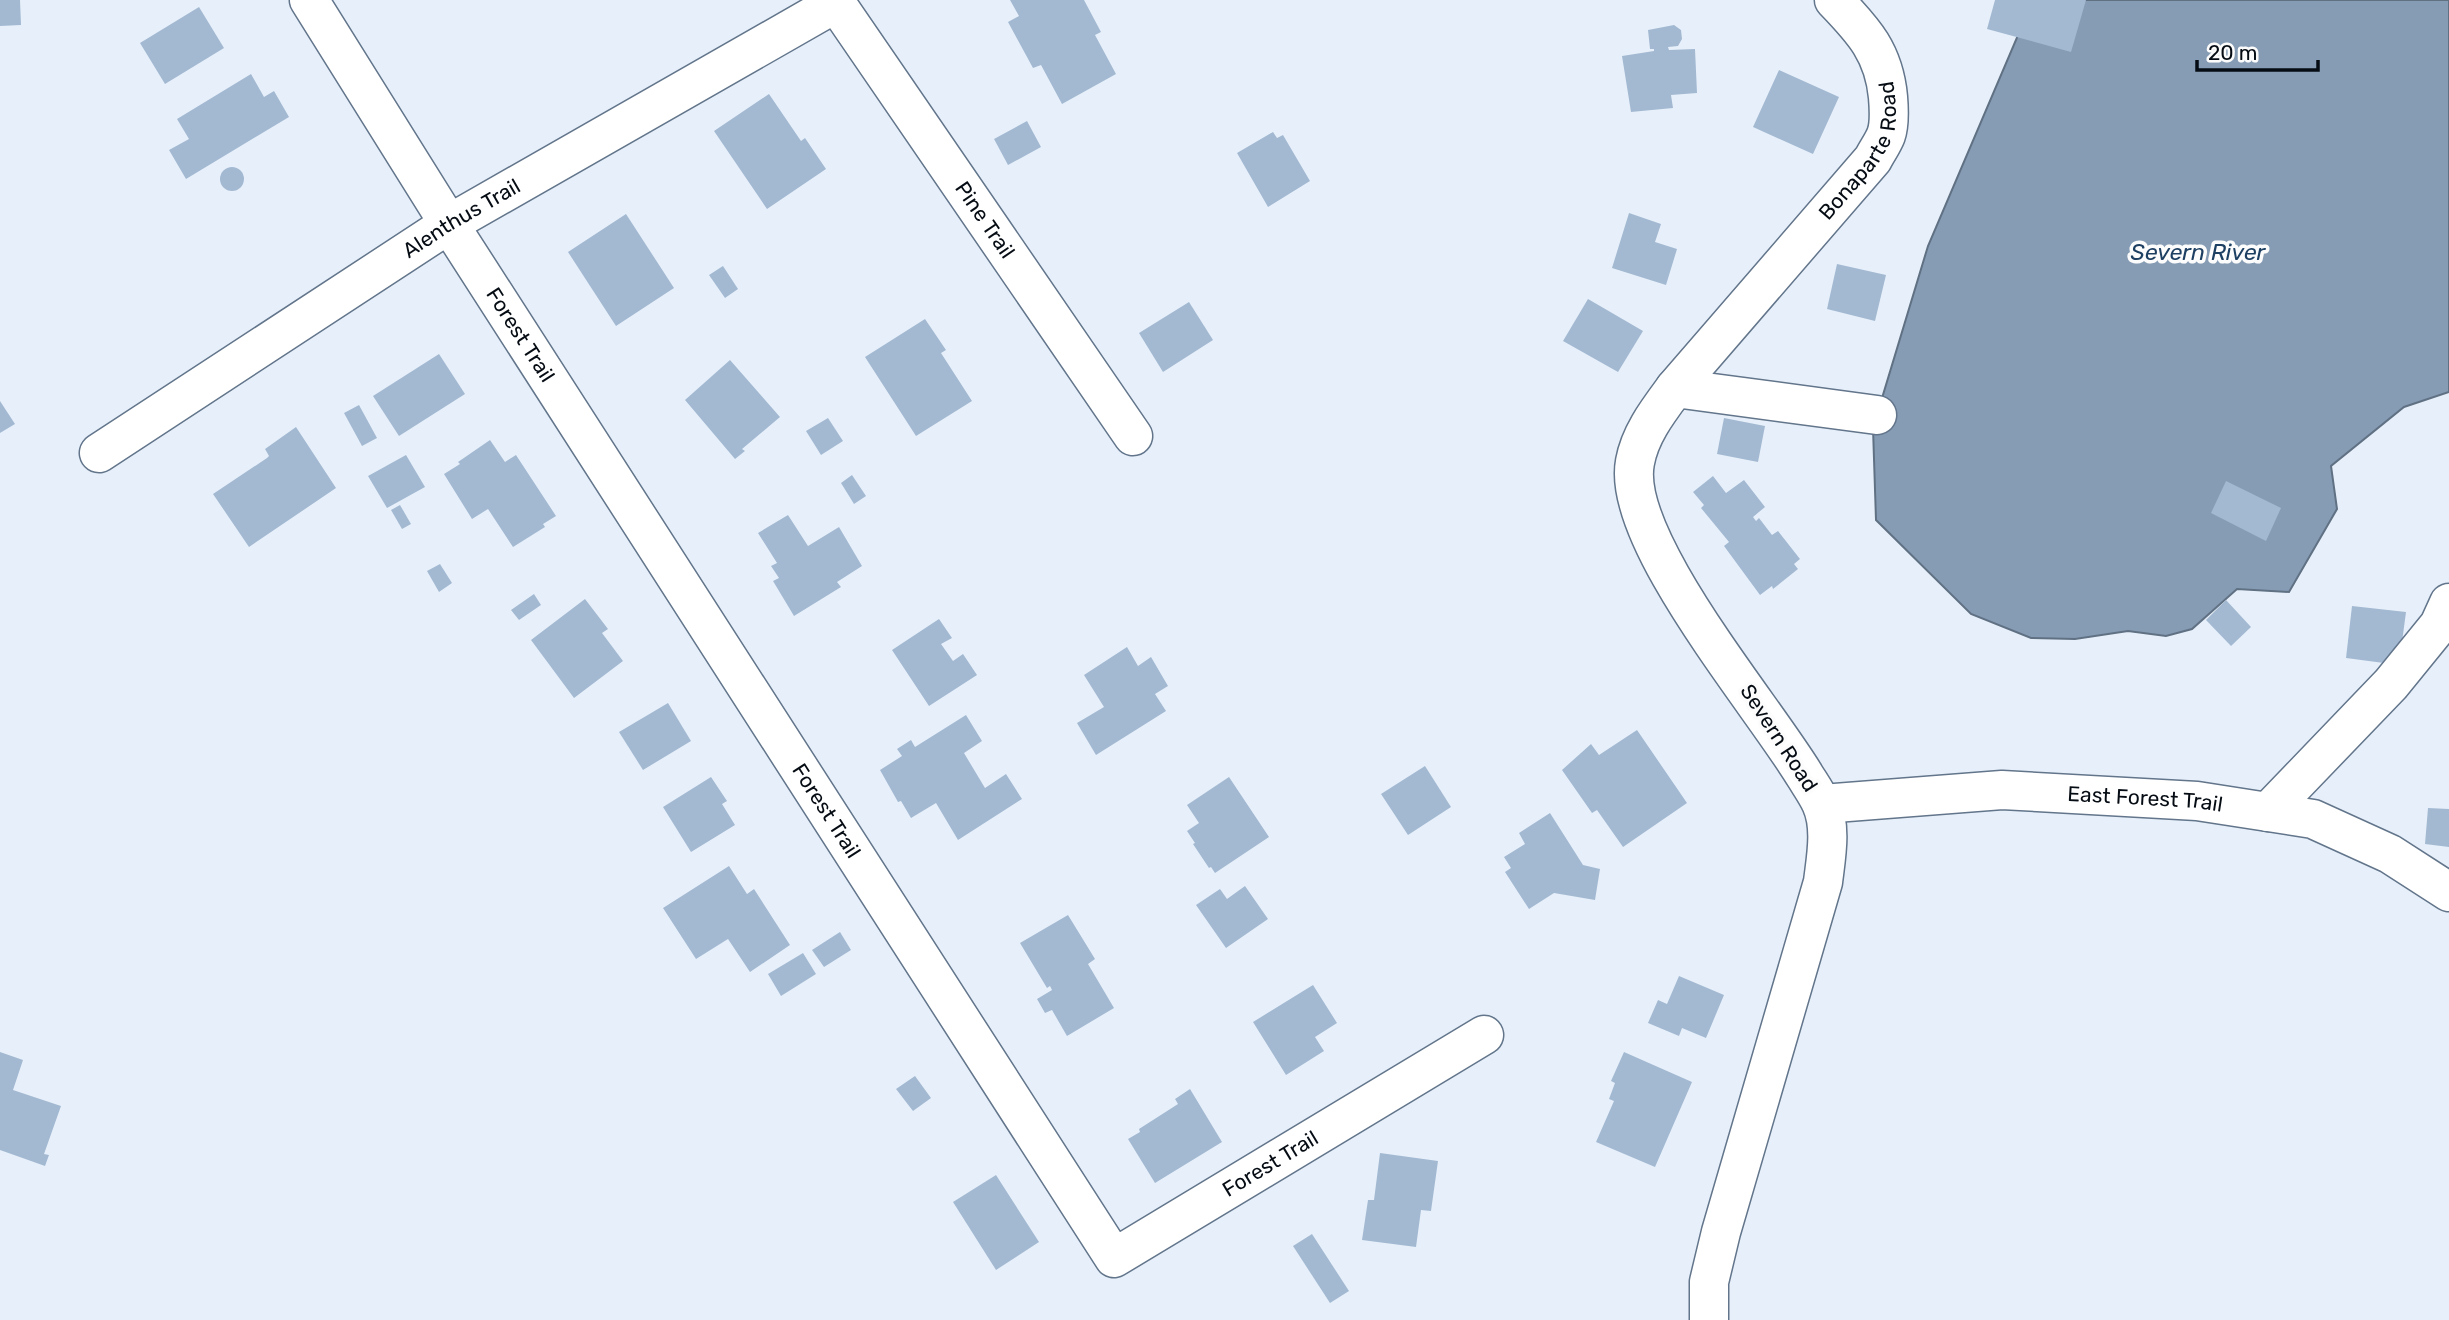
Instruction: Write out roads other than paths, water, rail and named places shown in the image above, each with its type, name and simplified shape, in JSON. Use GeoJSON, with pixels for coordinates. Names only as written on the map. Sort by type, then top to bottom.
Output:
{"type":"FeatureCollection","features":[{"type":"Feature","properties":{"kind":"street","name":"Forest Trail"},"geometry":{"type":"LineString","coordinates":[[309,0],[449,225],[1114,1258],[1484,1035]]}},
{"type":"Feature","properties":{"kind":"street","name":"Bonaparte Road"},"geometry":{"type":"LineString","coordinates":[[1758,292],[1873,159],[1887,134],[1889,111],[1886,78],[1878,53],[1861,27],[1834,0]]}},
{"type":"Feature","properties":{"kind":"street","name":"Alenthus Trail"},"geometry":{"type":"LineString","coordinates":[[99,453],[449,225],[836,3]]}},
{"type":"Feature","properties":{"kind":"street","name":"Pine Trail"},"geometry":{"type":"LineString","coordinates":[[836,3],[1133,436]]}},
{"type":"Feature","properties":{"kind":"street","name":"Severn Road"},"geometry":{"type":"LineString","coordinates":[[1709,1320],[1709,1282],[1721,1232],[1824,882],[1828,845],[1822,804],[1679,590],[1645,524],[1636,492],[1634,464],[1641,440],[1675,388],[1758,292]]}},
{"type":"Feature","properties":{"kind":"street"},"geometry":{"type":"LineString","coordinates":[[1675,388],[1877,415]]}},
{"type":"Feature","properties":{"kind":"street"},"geometry":{"type":"LineString","coordinates":[[2268,812],[2391,684],[2439,625],[2449,603]]}},
{"type":"Feature","properties":{"kind":"street","name":"East Forest Trail"},"geometry":{"type":"LineString","coordinates":[[1822,804],[2002,790],[2197,801],[2313,819],[2390,854],[2449,892]]}},
{"type":"Feature","properties":{"kind":"water","name":"Severn River"},"geometry":{"type":"Polygon","coordinates":[[[2033,0],[2449,0],[2449,392],[2404,407],[2331,466],[2337,509],[2289,592],[2237,589],[2192,629],[2166,636],[2128,631],[2075,639],[2031,638],[1971,614],[1876,520],[1873,428],[1928,246],[2033,0]]]}}]}
